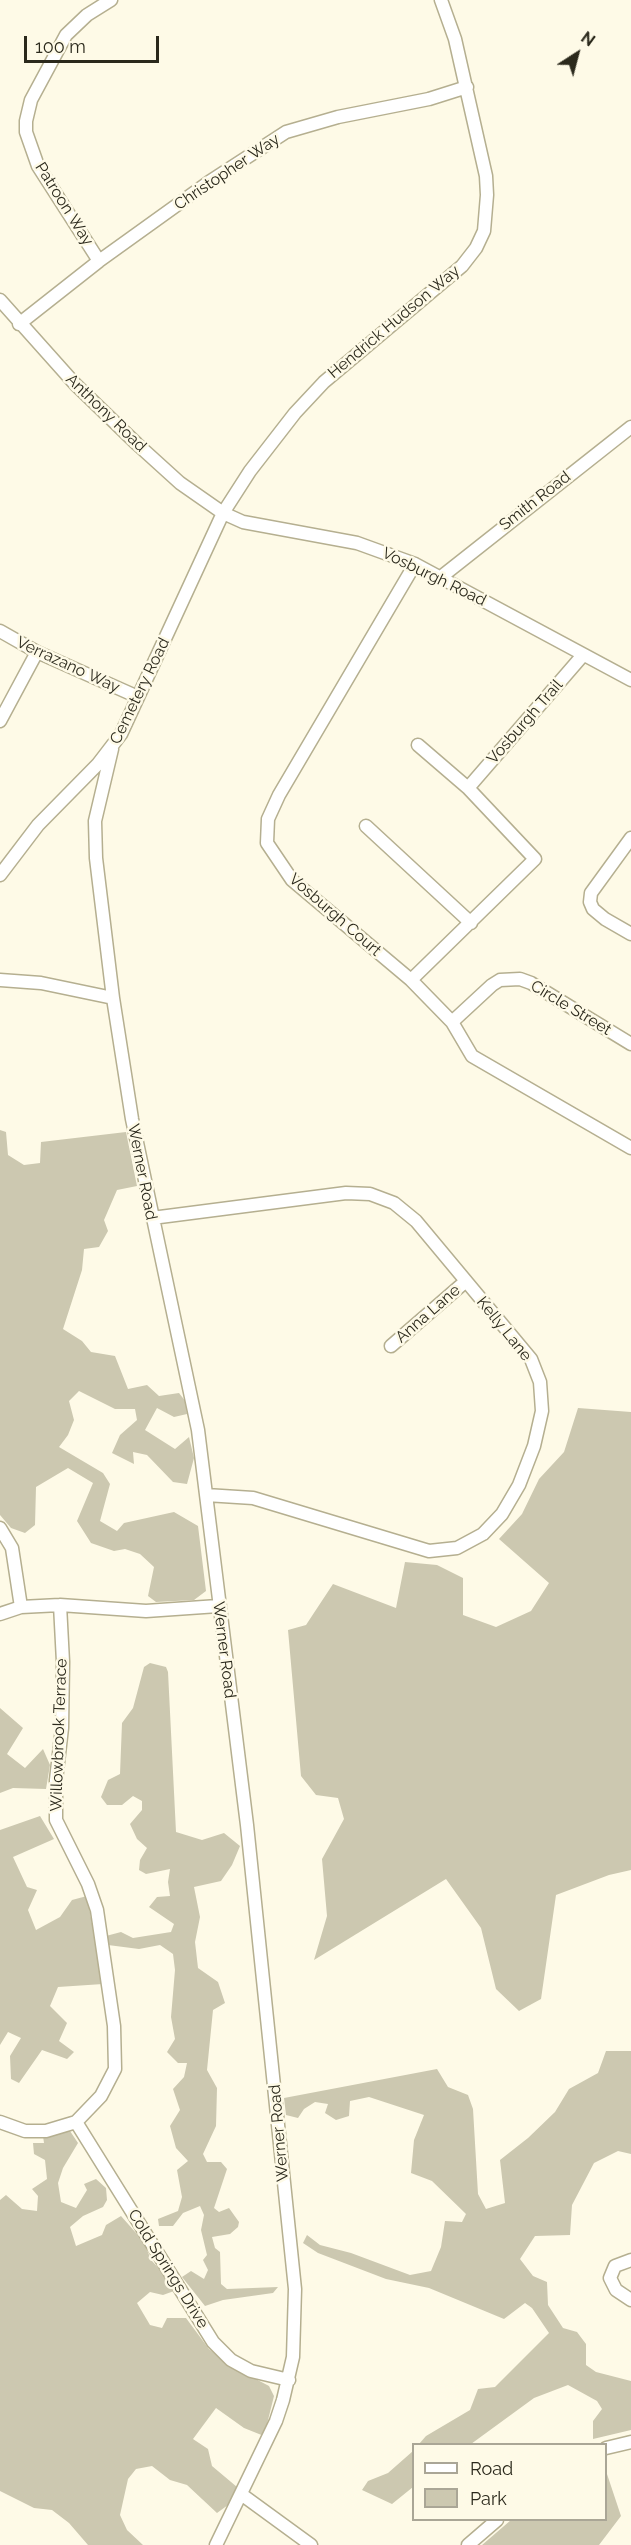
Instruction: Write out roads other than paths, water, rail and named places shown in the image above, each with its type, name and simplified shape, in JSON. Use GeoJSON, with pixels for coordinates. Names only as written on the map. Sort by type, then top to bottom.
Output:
{"type":"FeatureCollection","features":[{"type":"Feature","properties":{"kind":"street","name":"Patroon Way"},"geometry":{"type":"LineString","coordinates":[[99,261],[38,166],[26,132],[26,122],[31,100],[66,35],[87,15],[111,0]]}},
{"type":"Feature","properties":{"kind":"street","name":"Hendrick Hudson Way"},"geometry":{"type":"LineString","coordinates":[[223,513],[250,471],[295,413],[324,382],[462,266],[476,248],[484,231],[488,195],[455,39],[441,0]]}},
{"type":"Feature","properties":{"kind":"street","name":"Christopher Way"},"geometry":{"type":"LineString","coordinates":[[20,324],[99,261],[209,182],[286,132],[309,124],[429,99],[466,87]]}},
{"type":"Feature","properties":{"kind":"street","name":"Anthony Road"},"geometry":{"type":"LineString","coordinates":[[0,300],[75,384],[137,444],[180,483],[223,513]]}},
{"type":"Feature","properties":{"kind":"street","name":"Smith Road"},"geometry":{"type":"LineString","coordinates":[[441,577],[631,427]]}},
{"type":"Feature","properties":{"kind":"street","name":"Vosburgh Road"},"geometry":{"type":"LineString","coordinates":[[223,513],[243,522],[357,543],[415,564],[631,680]]}},
{"type":"Feature","properties":{"kind":"street","name":"Cemetery Road"},"geometry":{"type":"LineString","coordinates":[[0,875],[38,825],[112,749],[223,513]]}},
{"type":"Feature","properties":{"kind":"street","name":"Vosburgh Court"},"geometry":{"type":"LineString","coordinates":[[415,564],[279,795],[268,819],[266,832],[272,854],[292,880],[411,980],[452,1022],[472,1056],[631,1148]]}},
{"type":"Feature","properties":{"kind":"street","name":"Verrazano Way"},"geometry":{"type":"LineString","coordinates":[[0,631],[37,652],[138,697]]}},
{"type":"Feature","properties":{"kind":"street"},"geometry":{"type":"LineString","coordinates":[[0,721],[37,652]]}},
{"type":"Feature","properties":{"kind":"street","name":"Vosburgh Trail"},"geometry":{"type":"LineString","coordinates":[[468,789],[583,655]]}},
{"type":"Feature","properties":{"kind":"street"},"geometry":{"type":"LineString","coordinates":[[411,980],[535,859],[468,789],[418,745]]}},
{"type":"Feature","properties":{"kind":"street","name":"Werner Road"},"geometry":{"type":"LineString","coordinates":[[112,749],[95,821],[96,858],[113,998],[132,1119],[198,1430],[218,1606],[247,1825],[292,2256],[296,2314],[289,2380],[276,2421],[216,2545]]}},
{"type":"Feature","properties":{"kind":"street"},"geometry":{"type":"LineString","coordinates":[[366,826],[471,923]]}},
{"type":"Feature","properties":{"kind":"street"},"geometry":{"type":"LineString","coordinates":[[631,838],[591,893],[590,902],[593,909],[605,919],[631,934]]}},
{"type":"Feature","properties":{"kind":"street"},"geometry":{"type":"LineString","coordinates":[[0,980],[41,983],[113,998]]}},
{"type":"Feature","properties":{"kind":"street","name":"Circle Street"},"geometry":{"type":"LineString","coordinates":[[452,1022],[500,980],[520,980],[531,983],[631,1044]]}},
{"type":"Feature","properties":{"kind":"street","name":"Kelly Lane"},"geometry":{"type":"LineString","coordinates":[[152,1218],[346,1193],[370,1194],[394,1203],[416,1221],[531,1359],[540,1382],[542,1411],[534,1446],[519,1485],[502,1514],[483,1534],[457,1548],[429,1551],[253,1498],[206,1495]]}},
{"type":"Feature","properties":{"kind":"street","name":"Anna Lane"},"geometry":{"type":"LineString","coordinates":[[391,1346],[466,1281]]}},
{"type":"Feature","properties":{"kind":"street"},"geometry":{"type":"LineString","coordinates":[[0,1528],[12,1548],[21,1607]]}},
{"type":"Feature","properties":{"kind":"street"},"geometry":{"type":"LineString","coordinates":[[0,1614],[21,1607],[60,1605],[146,1611],[218,1606]]}},
{"type":"Feature","properties":{"kind":"street","name":"Willowbrook Terrace"},"geometry":{"type":"LineString","coordinates":[[0,2122],[25,2131],[46,2131],[76,2122],[101,2096],[115,2069],[116,2058],[109,1988],[97,1910],[88,1884],[56,1820],[56,1780],[62,1728],[63,1662],[60,1605]]}},
{"type":"Feature","properties":{"kind":"street","name":"Cold Springs Drive"},"geometry":{"type":"LineString","coordinates":[[76,2122],[213,2342],[231,2360],[251,2371],[289,2380]]}},
{"type":"Feature","properties":{"kind":"street"},"geometry":{"type":"LineString","coordinates":[[631,2260],[615,2266],[610,2278],[616,2290],[631,2300]]}},
{"type":"Feature","properties":{"kind":"street"},"geometry":{"type":"LineString","coordinates":[[607,2448],[631,2442]]}},
{"type":"Feature","properties":{"kind":"street"},"geometry":{"type":"LineString","coordinates":[[241,2494],[311,2545]]}},
{"type":"Feature","properties":{"kind":"street"},"geometry":{"type":"LineString","coordinates":[[468,2545],[496,2521]]}}]}
